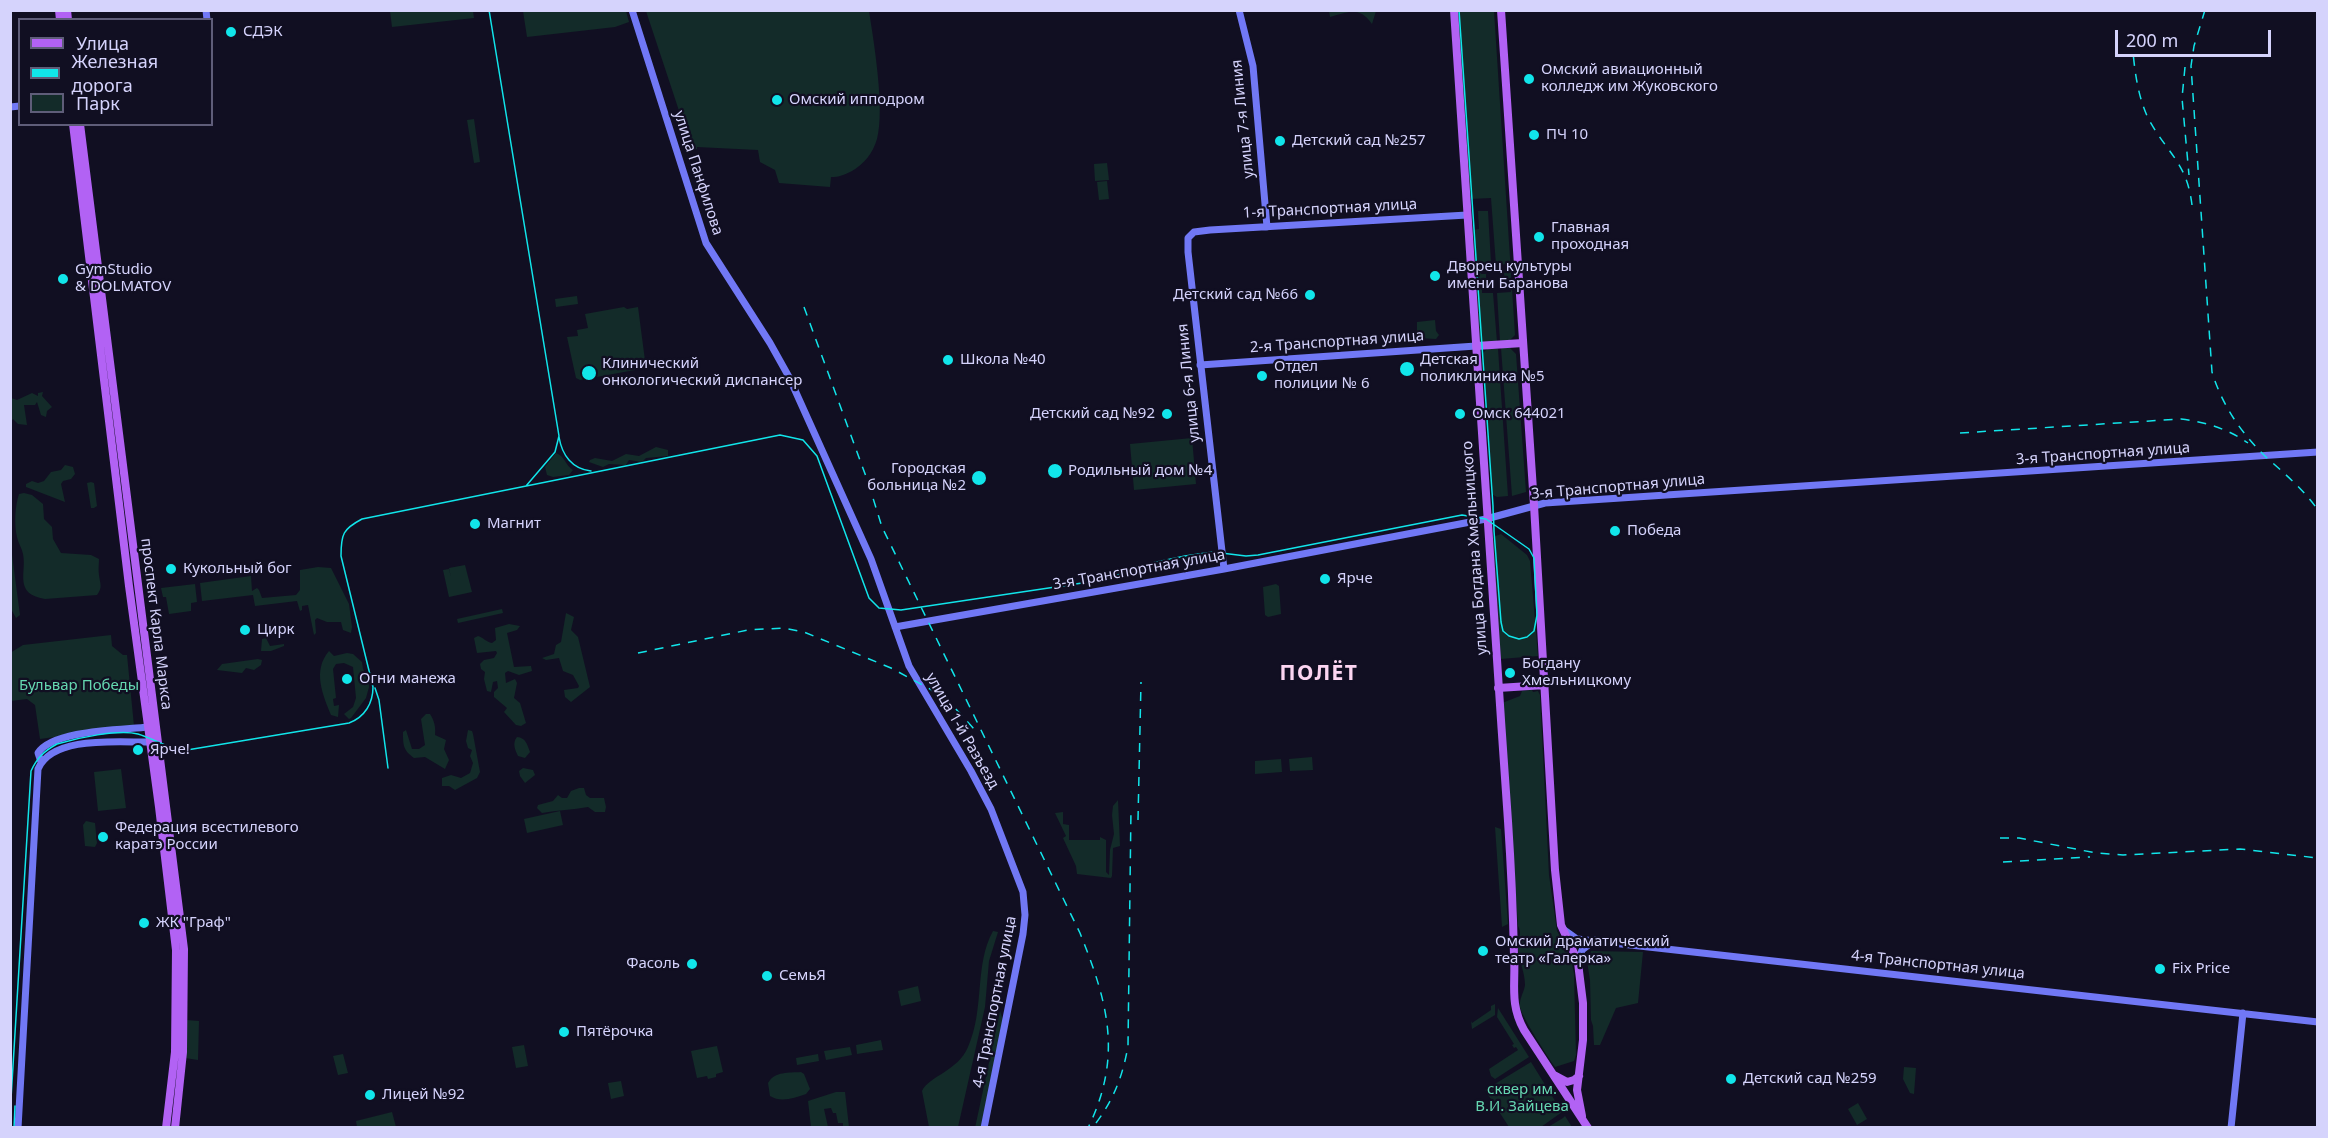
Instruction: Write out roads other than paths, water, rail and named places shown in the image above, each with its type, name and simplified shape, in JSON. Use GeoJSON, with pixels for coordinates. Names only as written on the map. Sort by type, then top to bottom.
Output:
{"type":"FeatureCollection","features":[{"type":"Feature","properties":{"kind":"main road","name":"улица Панфилова"},"geometry":{"type":"LineString","coordinates":[[632,10],[706,243],[771,343],[789,377],[871,559],[895,627]]}},
{"type":"Feature","properties":{"kind":"main road","name":"улица 7-я Линия"},"geometry":{"type":"LineString","coordinates":[[1239,10],[1253,66],[1267,227]]}},
{"type":"Feature","properties":{"kind":"main road","name":"улица Богдана Хмельницкого"},"geometry":{"type":"LineString","coordinates":[[1454,10],[1508,824],[1515,965],[1514,1008],[1524,1030],[1588,1128]]}},
{"type":"Feature","properties":{"kind":"main road"},"geometry":{"type":"LineString","coordinates":[[1501,10],[1534,505],[1550,810],[1561,925],[1578,962],[1583,1003],[1583,1040],[1577,1098],[1583,1120]]}},
{"type":"Feature","properties":{"kind":"main road","name":"проспект Карла Маркса"},"geometry":{"type":"LineString","coordinates":[[73,126],[148,727],[154,742],[185,953],[183,1052],[175,1128]]}},
{"type":"Feature","properties":{"kind":"main road","name":"проспект Карла Маркса"},"geometry":{"type":"LineString","coordinates":[[81,126],[154,742],[176,950],[175,1052],[166,1128]]}},
{"type":"Feature","properties":{"kind":"main road","name":"1-я Транспортная улица"},"geometry":{"type":"LineString","coordinates":[[1194,232],[1467,215]]}},
{"type":"Feature","properties":{"kind":"main road","name":"улица 6-я Линия"},"geometry":{"type":"LineString","coordinates":[[1194,232],[1187,242],[1224,570]]}},
{"type":"Feature","properties":{"kind":"main road"},"geometry":{"type":"LineString","coordinates":[[1476,346],[1522,343]]}},
{"type":"Feature","properties":{"kind":"main road","name":"2-я Транспортная улица"},"geometry":{"type":"LineString","coordinates":[[1200,365],[1476,346]]}},
{"type":"Feature","properties":{"kind":"main road","name":"3-я Транспортная улица"},"geometry":{"type":"LineString","coordinates":[[895,627],[1224,570],[1486,519],[1534,505],[2318,452]]}},
{"type":"Feature","properties":{"kind":"main road","name":"улица 1-й Разъезд"},"geometry":{"type":"LineString","coordinates":[[895,627],[909,666],[982,789],[1008,848]]}},
{"type":"Feature","properties":{"kind":"main road"},"geometry":{"type":"LineString","coordinates":[[1498,688],[1545,685]]}},
{"type":"Feature","properties":{"kind":"main road"},"geometry":{"type":"LineString","coordinates":[[18,1128],[36,789],[41,762],[38,753],[48,743],[67,737],[148,727]]}},
{"type":"Feature","properties":{"kind":"main road"},"geometry":{"type":"LineString","coordinates":[[41,762],[54,752],[72,746],[113,741],[154,742]]}},
{"type":"Feature","properties":{"kind":"main road","name":"4-я Транспортная улица"},"geometry":{"type":"LineString","coordinates":[[984,1128],[1025,923],[1023,892],[1008,848]]}},
{"type":"Feature","properties":{"kind":"main road","name":"4-я Транспортная улица"},"geometry":{"type":"LineString","coordinates":[[1561,925],[1572,936],[1594,940],[2318,1022]]}},
{"type":"Feature","properties":{"kind":"main road"},"geometry":{"type":"LineString","coordinates":[[1578,962],[1582,950],[1594,940]]}},
{"type":"Feature","properties":{"kind":"main road"},"geometry":{"type":"LineString","coordinates":[[2231,1128],[2243,1013]]}},
{"type":"Feature","properties":{"kind":"main road"},"geometry":{"type":"LineString","coordinates":[[1552,1074],[1567,1082],[1579,1076]]}},
{"type":"Feature","properties":{"kind":"tram line"},"geometry":{"type":"LineString","coordinates":[[489,10],[559,436],[555,452],[526,486]]}},
{"type":"Feature","properties":{"kind":"tram line"},"geometry":{"type":"LineString","coordinates":[[10,1115],[33,766],[41,755],[57,744],[98,735],[138,734],[180,750],[187,750],[349,723],[360,717],[370,704],[373,687],[341,556],[344,533],[362,519],[780,435],[803,440],[817,456],[869,598],[879,608],[901,610],[1109,579],[1138,566],[1185,556],[1213,552],[1258,555],[1462,515],[1486,519],[1529,549],[1534,558],[1537,615],[1534,631],[1527,637],[1519,639],[1509,636],[1503,631],[1501,622],[1494,531],[1494,525],[1494,522],[1493,506],[1459,10]]}},
{"type":"Feature","properties":{"kind":"tram line"},"geometry":{"type":"LineString","coordinates":[[559,437],[569,460],[578,467],[591,471]]}},
{"type":"Feature","properties":{"kind":"tram line"},"geometry":{"type":"LineString","coordinates":[[375,688],[379,700],[388,768]]}},
{"type":"Feature","properties":{"kind":"tram line"},"geometry":{"type":"LineString","coordinates":[[14,1128],[15,1106]]}},
{"type":"Feature","properties":{"kind":"railway"},"geometry":{"type":"LineString","coordinates":[[2205,10],[2194,46],[2191,66],[2212,372],[2221,396],[2241,428],[2257,448],[2300,488],[2318,510]]}},
{"type":"Feature","properties":{"kind":"railway"},"geometry":{"type":"LineString","coordinates":[[2132,40],[2137,81],[2145,111],[2181,169],[2186,179],[2192,205]]}},
{"type":"Feature","properties":{"kind":"railway"},"geometry":{"type":"LineString","coordinates":[[2185,67],[2182,98],[2189,175]]}},
{"type":"Feature","properties":{"kind":"railway"},"geometry":{"type":"LineString","coordinates":[[804,307],[868,482],[882,527],[1080,933],[1090,959],[1104,1006],[1108,1030],[1108,1053],[1099,1102],[1088,1128]]}},
{"type":"Feature","properties":{"kind":"railway"},"geometry":{"type":"LineString","coordinates":[[1960,433],[2181,419],[2216,427],[2248,443]]}},
{"type":"Feature","properties":{"kind":"railway"},"geometry":{"type":"LineString","coordinates":[[638,653],[748,630],[783,628],[804,632],[891,668],[930,689],[955,708],[974,729]]}},
{"type":"Feature","properties":{"kind":"railway"},"geometry":{"type":"LineString","coordinates":[[1138,820],[1141,682]]}},
{"type":"Feature","properties":{"kind":"railway"},"geometry":{"type":"LineString","coordinates":[[1096,1123],[1117,1086],[1128,1046],[1131,808]]}},
{"type":"Feature","properties":{"kind":"railway"},"geometry":{"type":"LineString","coordinates":[[2000,838],[2019,838],[2096,853],[2123,855],[2240,849],[2318,858]]}},
{"type":"Feature","properties":{"kind":"railway"},"geometry":{"type":"LineString","coordinates":[[2003,862],[2090,857]]}},
{"type":"Feature","properties":{"kind":"place","name":"СДЭК"},"geometry":{"type":"Point","coordinates":[231,32]}},
{"type":"Feature","properties":{"kind":"place","name":"Омский авиационный колледж им Жуковского"},"geometry":{"type":"Point","coordinates":[1529,79]}},
{"type":"Feature","properties":{"kind":"place","name":"Омский ипподром"},"geometry":{"type":"Point","coordinates":[777,100]}},
{"type":"Feature","properties":{"kind":"place","name":"ПЧ 10"},"geometry":{"type":"Point","coordinates":[1534,135]}},
{"type":"Feature","properties":{"kind":"place","name":"Детский сад №257"},"geometry":{"type":"Point","coordinates":[1280,141]}},
{"type":"Feature","properties":{"kind":"place","name":"Главная проходная"},"geometry":{"type":"Point","coordinates":[1539,237]}},
{"type":"Feature","properties":{"kind":"place","name":"Дворец культуры имени Баранова"},"geometry":{"type":"Point","coordinates":[1435,276]}},
{"type":"Feature","properties":{"kind":"place","name":"GymStudio & DOLMATOV"},"geometry":{"type":"Point","coordinates":[63,279]}},
{"type":"Feature","properties":{"kind":"place","name":"Детский сад №66"},"geometry":{"type":"Point","coordinates":[1310,295]}},
{"type":"Feature","properties":{"kind":"place","name":"Школа №40"},"geometry":{"type":"Point","coordinates":[948,360]}},
{"type":"Feature","properties":{"kind":"place","name":"Детская поликлиника №5"},"geometry":{"type":"Point","coordinates":[1407,369]}},
{"type":"Feature","properties":{"kind":"place","name":"Клинический онкологический диспансер"},"geometry":{"type":"Point","coordinates":[589,373]}},
{"type":"Feature","properties":{"kind":"place","name":"Отдел полиции № 6"},"geometry":{"type":"Point","coordinates":[1262,376]}},
{"type":"Feature","properties":{"kind":"place","name":"Детский сад №92"},"geometry":{"type":"Point","coordinates":[1167,414]}},
{"type":"Feature","properties":{"kind":"place","name":"Омск 644021"},"geometry":{"type":"Point","coordinates":[1460,414]}},
{"type":"Feature","properties":{"kind":"place","name":"Родильный дом №4"},"geometry":{"type":"Point","coordinates":[1055,471]}},
{"type":"Feature","properties":{"kind":"place","name":"Городская больница №2"},"geometry":{"type":"Point","coordinates":[979,478]}},
{"type":"Feature","properties":{"kind":"place","name":"Магнит"},"geometry":{"type":"Point","coordinates":[475,524]}},
{"type":"Feature","properties":{"kind":"place","name":"Победа"},"geometry":{"type":"Point","coordinates":[1615,531]}},
{"type":"Feature","properties":{"kind":"place","name":"Кукольный бог"},"geometry":{"type":"Point","coordinates":[171,569]}},
{"type":"Feature","properties":{"kind":"place","name":"Ярче"},"geometry":{"type":"Point","coordinates":[1325,579]}},
{"type":"Feature","properties":{"kind":"place","name":"Цирк"},"geometry":{"type":"Point","coordinates":[245,630]}},
{"type":"Feature","properties":{"kind":"place","name":"Богдану Хмельницкому"},"geometry":{"type":"Point","coordinates":[1510,673]}},
{"type":"Feature","properties":{"kind":"place","name":"Огни манежа"},"geometry":{"type":"Point","coordinates":[347,679]}},
{"type":"Feature","properties":{"kind":"place","name":"Ярче!"},"geometry":{"type":"Point","coordinates":[138,750]}},
{"type":"Feature","properties":{"kind":"place","name":"Федерация всестилевого каратэ России"},"geometry":{"type":"Point","coordinates":[103,837]}},
{"type":"Feature","properties":{"kind":"place","name":"ЖК \"Граф\""},"geometry":{"type":"Point","coordinates":[144,923]}},
{"type":"Feature","properties":{"kind":"place","name":"Омский драматический театр «Галерка»"},"geometry":{"type":"Point","coordinates":[1483,951]}},
{"type":"Feature","properties":{"kind":"place","name":"Фасоль"},"geometry":{"type":"Point","coordinates":[692,964]}},
{"type":"Feature","properties":{"kind":"place","name":"Fix Price"},"geometry":{"type":"Point","coordinates":[2160,969]}},
{"type":"Feature","properties":{"kind":"place","name":"СемьЯ"},"geometry":{"type":"Point","coordinates":[767,976]}},
{"type":"Feature","properties":{"kind":"place","name":"Пятёрочка"},"geometry":{"type":"Point","coordinates":[564,1032]}},
{"type":"Feature","properties":{"kind":"place","name":"Детский сад №259"},"geometry":{"type":"Point","coordinates":[1731,1079]}},
{"type":"Feature","properties":{"kind":"place","name":"Лицей №92"},"geometry":{"type":"Point","coordinates":[370,1095]}},
{"type":"Feature","properties":{"kind":"district","name":"ПОЛЁТ"},"geometry":{"type":"Point","coordinates":[1319,674]}},
{"type":"Feature","properties":{"kind":"park label","name":"Бульвар Победы"},"geometry":{"type":"Point","coordinates":[79,686]}},
{"type":"Feature","properties":{"kind":"park label","name":"сквер им. В.И. Зайцева"},"geometry":{"type":"Point","coordinates":[1522,1098]}}]}
